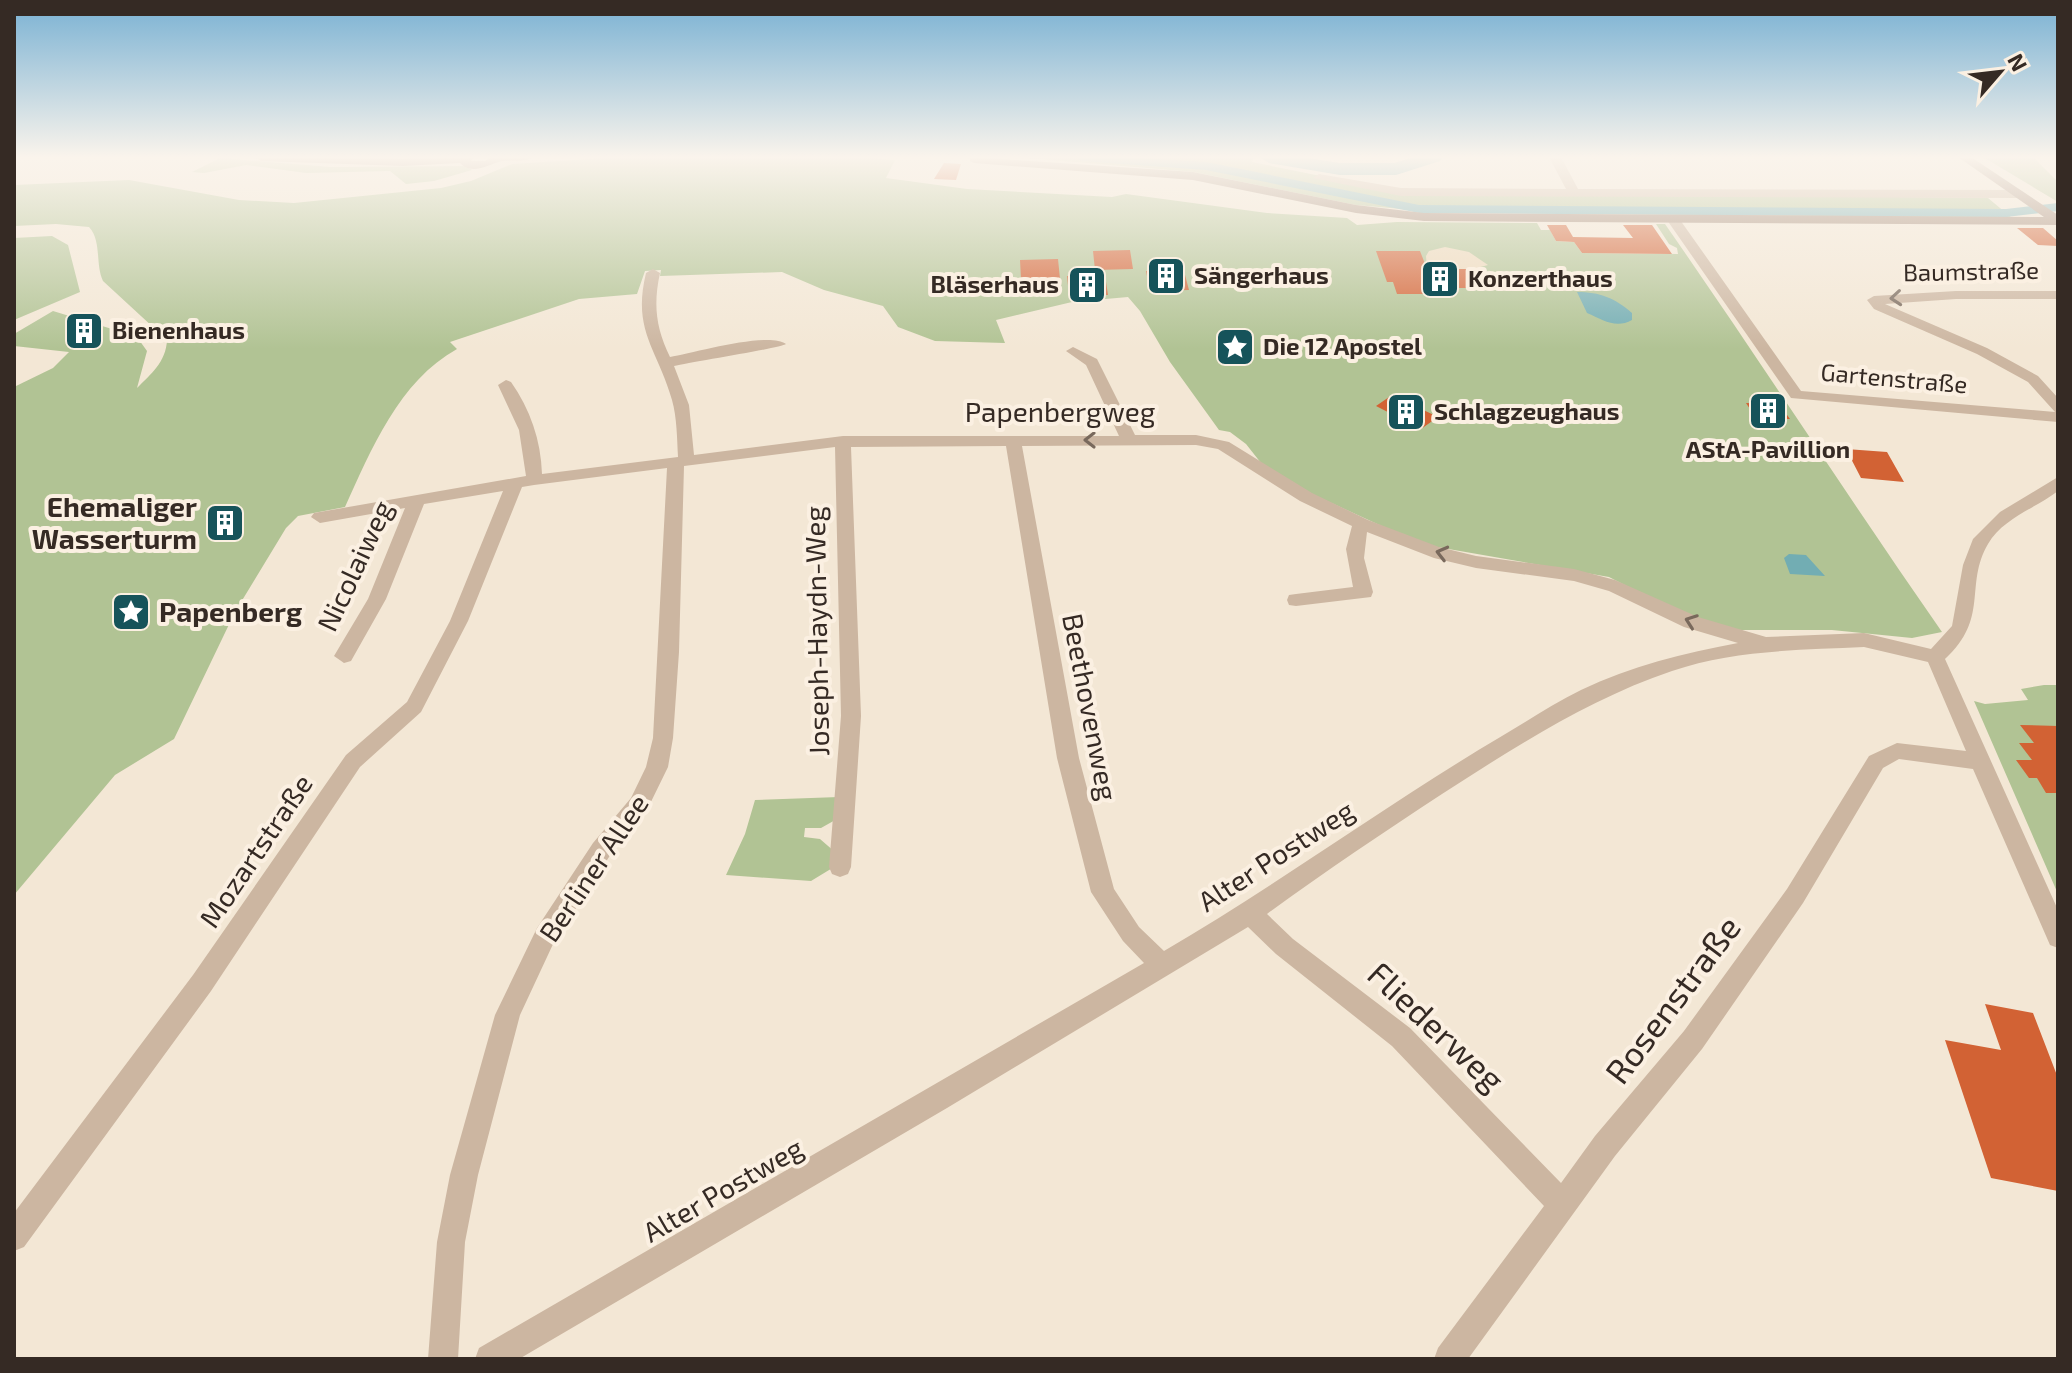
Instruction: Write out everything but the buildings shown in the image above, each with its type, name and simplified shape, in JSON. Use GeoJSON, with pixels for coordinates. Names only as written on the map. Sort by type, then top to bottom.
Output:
{"type":"FeatureCollection","features":[{"type":"Feature","properties":{"kind":"street","name":"Gartenstraße"},"geometry":{"type":"LineString","coordinates":[[1674,221],[1796,395],[2058,417]]}},
{"type":"Feature","properties":{"kind":"street","name":"Berliner Allee"},"geometry":{"type":"LineString","coordinates":[[443,1359],[454,1229],[464,1175],[508,1015],[545,935],[601,850],[639,804],[657,767],[663,738],[681,461],[679,398],[647,322],[646,294],[653,273]]}},
{"type":"Feature","properties":{"kind":"street","name":"Baumstraße"},"geometry":{"type":"LineString","coordinates":[[2057,296],[1956,295],[1874,300],[1892,312],[1948,335],[2033,379],[2058,408]]}},
{"type":"Feature","properties":{"kind":"street"},"geometry":{"type":"LineString","coordinates":[[665,363],[736,348],[779,344]]}},
{"type":"Feature","properties":{"kind":"street"},"geometry":{"type":"LineString","coordinates":[[1073,351],[1092,362],[1129,440]]}},
{"type":"Feature","properties":{"kind":"street"},"geometry":{"type":"LineString","coordinates":[[2033,379],[2058,376]]}},
{"type":"Feature","properties":{"kind":"street"},"geometry":{"type":"LineString","coordinates":[[506,385],[520,408],[530,442],[524,482]]}},
{"type":"Feature","properties":{"kind":"street","name":"Beethovenweg"},"geometry":{"type":"LineString","coordinates":[[1013,440],[1068,758],[1103,892],[1131,934],[1161,965]]}},
{"type":"Feature","properties":{"kind":"street","name":"Papenbergweg"},"geometry":{"type":"LineString","coordinates":[[320,517],[524,482],[843,441],[1196,440],[1223,445],[1306,497],[1362,524],[1434,552],[1476,562],[1574,575],[1615,586],[1691,622],[1766,644]]}},
{"type":"Feature","properties":{"kind":"street","name":"Joseph-Haydn-Weg"},"geometry":{"type":"LineString","coordinates":[[840,867],[851,716],[843,441]]}},
{"type":"Feature","properties":{"kind":"street","name":"Mozartstraße"},"geometry":{"type":"LineString","coordinates":[[14,1237],[202,983],[353,761],[414,707],[459,621],[524,482]]}},
{"type":"Feature","properties":{"kind":"street"},"geometry":{"type":"LineString","coordinates":[[2058,482],[1999,520],[1978,544],[1970,568],[1961,625],[1957,635],[1935,657],[2058,937]]}},
{"type":"Feature","properties":{"kind":"street","name":"Nicolaiweg"},"geometry":{"type":"LineString","coordinates":[[344,656],[377,599],[417,500]]}},
{"type":"Feature","properties":{"kind":"street"},"geometry":{"type":"LineString","coordinates":[[1296,600],[1364,592],[1354,556],[1356,533],[1362,524]]}},
{"type":"Feature","properties":{"kind":"street","name":"Alter Postweg"},"geometry":{"type":"LineString","coordinates":[[490,1359],[938,1099],[1250,913],[1317,864],[1464,769],[1588,695],[1671,663],[1766,644],[1864,640],[1935,657]]}},
{"type":"Feature","properties":{"kind":"street","name":"Rosenstraße"},"geometry":{"type":"LineString","coordinates":[[1449,1359],[1562,1204],[1693,1040],[1795,896],[1876,762],[1897,751],[1980,761]]}},
{"type":"Feature","properties":{"kind":"street","name":"Fliederweg"},"geometry":{"type":"LineString","coordinates":[[1250,913],[1400,1036],[1480,1115],[1562,1204]]}},
{"type":"Feature","properties":{"kind":"green space"},"geometry":{"type":"Polygon","coordinates":[[[14,221],[1537,223],[1541,230],[1550,230],[1556,241],[1574,242],[1582,253],[1678,254],[1677,248],[1669,244],[1656,224],[1665,224],[1942,632],[1912,638],[1832,630],[1739,630],[1679,613],[1609,577],[1437,547],[1399,534],[1314,495],[1261,463],[1246,444],[1230,432],[1219,430],[1128,297],[1072,302],[996,320],[1005,343],[935,341],[898,327],[883,306],[824,290],[782,272],[660,276],[661,270],[645,271],[637,294],[579,299],[450,342],[457,349],[419,379],[389,419],[345,507],[298,516],[286,528],[235,612],[174,739],[115,775],[14,895],[14,387],[53,368],[69,352],[14,346],[14,334],[53,311],[112,329],[127,323],[147,351],[137,388],[161,361],[167,340],[103,281],[96,239],[89,227],[56,224],[14,226],[14,221]]]}},
{"type":"Feature","properties":{"kind":"green space"},"geometry":{"type":"Polygon","coordinates":[[[52,236],[68,245],[80,292],[14,320],[14,238],[52,236]]]}},
{"type":"Feature","properties":{"kind":"green space"},"geometry":{"type":"Polygon","coordinates":[[[2058,685],[2058,894],[1974,701],[1985,704],[2028,700],[2021,689],[2058,685]]]}},
{"type":"Feature","properties":{"kind":"green space"},"geometry":{"type":"Polygon","coordinates":[[[839,797],[837,819],[821,828],[805,828],[804,837],[820,839],[835,852],[834,867],[811,881],[726,875],[745,834],[755,800],[839,797]]]}},
{"type":"Feature","properties":{"kind":"shaded area"},"geometry":{"type":"Polygon","coordinates":[[[1445,247],[1469,252],[1488,265],[1473,269],[1427,269],[1426,256],[1429,251],[1445,247]]]}},
{"type":"Feature","properties":{"kind":"water"},"geometry":{"type":"Polygon","coordinates":[[[1577,292],[1593,293],[1619,303],[1632,313],[1632,320],[1615,324],[1587,313],[1577,292]]]}},
{"type":"Feature","properties":{"kind":"water"},"geometry":{"type":"Polygon","coordinates":[[[1789,554],[1806,555],[1825,576],[1790,574],[1784,558],[1789,554]]]}},
{"type":"Feature","properties":{"kind":"place","name":"Sängerhaus"},"geometry":{"type":"Point","coordinates":[1166,276]}},
{"type":"Feature","properties":{"kind":"place","name":"Konzerthaus"},"geometry":{"type":"Point","coordinates":[1440,279]}},
{"type":"Feature","properties":{"kind":"place","name":"Bläserhaus"},"geometry":{"type":"Point","coordinates":[1087,285]}},
{"type":"Feature","properties":{"kind":"place","name":"Bienenhaus"},"geometry":{"type":"Point","coordinates":[84,331]}},
{"type":"Feature","properties":{"kind":"place","name":"Die 12 Apostel"},"geometry":{"type":"Point","coordinates":[1235,347]}},
{"type":"Feature","properties":{"kind":"place","name":"AStA-Pavillion"},"geometry":{"type":"Point","coordinates":[1768,411]}},
{"type":"Feature","properties":{"kind":"place","name":"Schlagzeughaus"},"geometry":{"type":"Point","coordinates":[1406,412]}},
{"type":"Feature","properties":{"kind":"place","name":"Ehemaliger Wasserturm"},"geometry":{"type":"Point","coordinates":[225,523]}},
{"type":"Feature","properties":{"kind":"place","name":"Papenberg"},"geometry":{"type":"Point","coordinates":[131,612]}}]}
